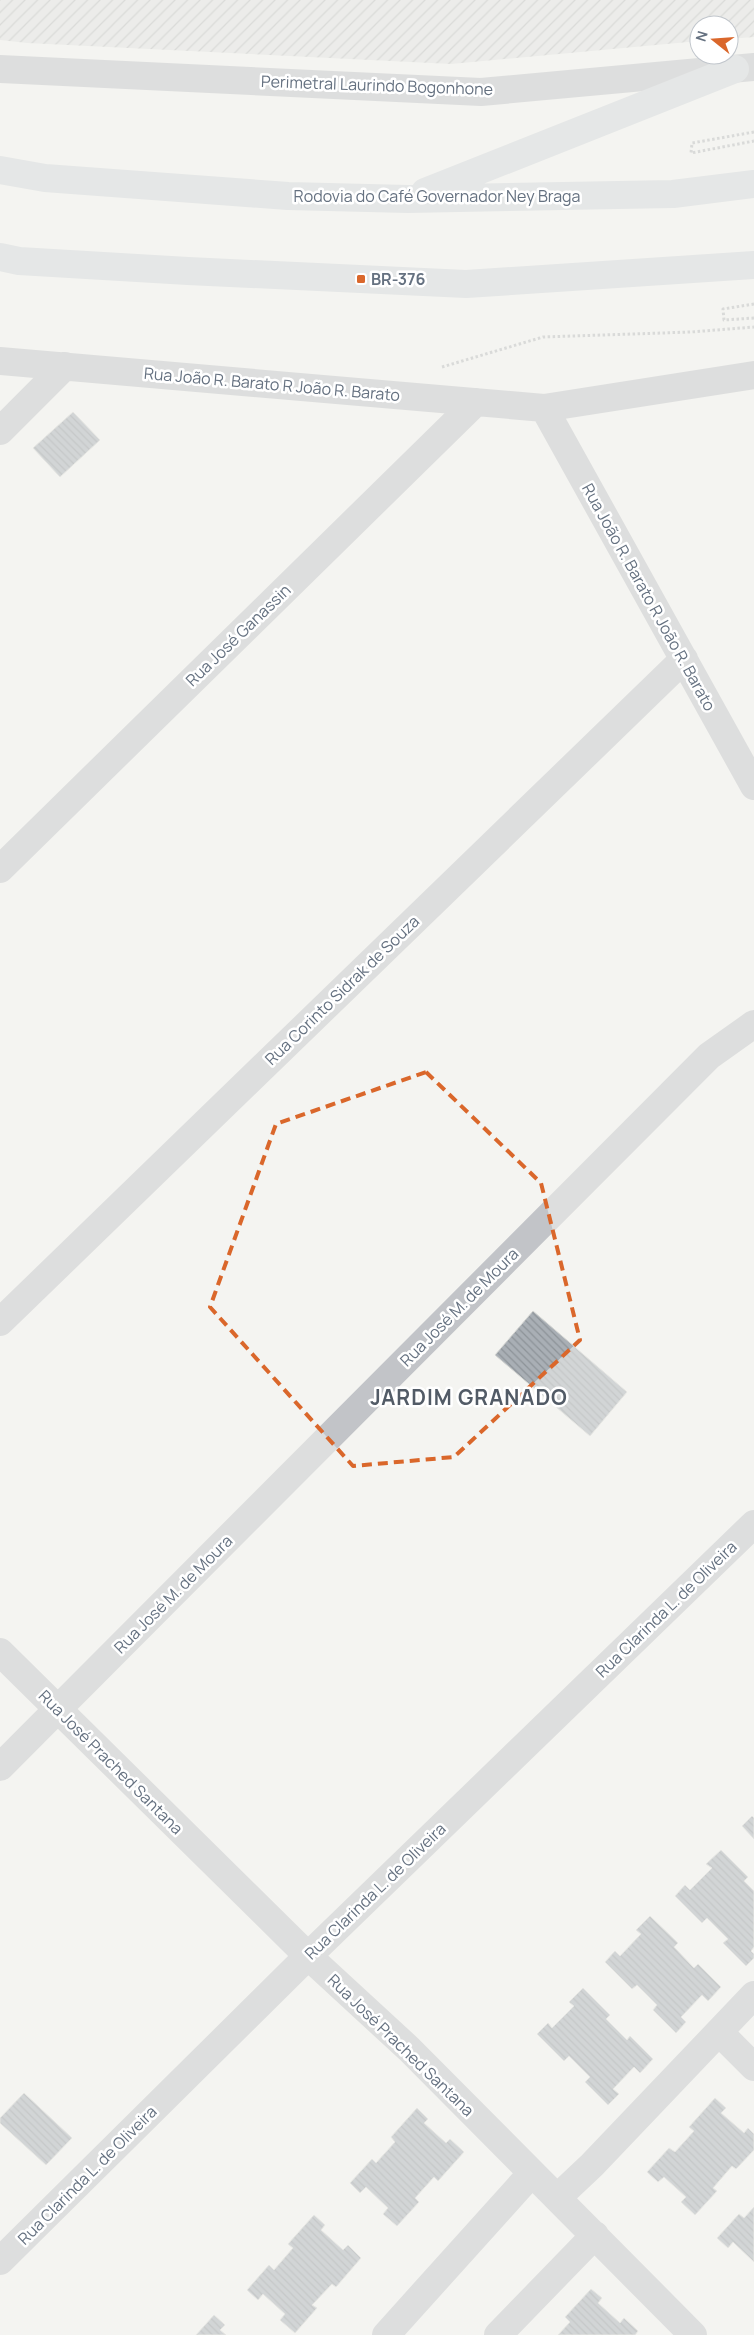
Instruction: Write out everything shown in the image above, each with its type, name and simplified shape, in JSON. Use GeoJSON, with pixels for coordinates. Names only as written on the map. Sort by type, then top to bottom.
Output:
{"type":"FeatureCollection","features":[{"type":"Feature","properties":{"kind":"highway"},"geometry":{"type":"LineString","coordinates":[[408,199],[744,68]]}},
{"type":"Feature","properties":{"kind":"highway","name":"Rodovia do Café Governador Ney Braga"},"geometry":{"type":"LineString","coordinates":[[0,170],[44,178],[288,196],[408,199],[672,194],[754,184]]}},
{"type":"Feature","properties":{"kind":"highway"},"geometry":{"type":"LineString","coordinates":[[0,257],[19,261],[188,271],[466,284],[754,265]]}},
{"type":"Feature","properties":{"kind":"street","name":"Perimetral Laurindo Bogonhone"},"geometry":{"type":"LineString","coordinates":[[0,69],[481,92],[744,68]]}},
{"type":"Feature","properties":{"kind":"street","name":"Rua João R. Barato R João R. Barato"},"geometry":{"type":"LineString","coordinates":[[0,361],[544,408],[754,375]]}},
{"type":"Feature","properties":{"kind":"street"},"geometry":{"type":"LineString","coordinates":[[0,430],[65,366]]}},
{"type":"Feature","properties":{"kind":"street","name":"Rua José Ganassin"},"geometry":{"type":"LineString","coordinates":[[0,869],[476,402]]}},
{"type":"Feature","properties":{"kind":"street","name":"Rua João R. Barato R João R. Barato"},"geometry":{"type":"LineString","coordinates":[[544,408],[754,786]]}},
{"type":"Feature","properties":{"kind":"street","name":"Rua Corinto Sidrak de Souza"},"geometry":{"type":"LineString","coordinates":[[0,1322],[684,659]]}},
{"type":"Feature","properties":{"kind":"street","name":"Rua José M. de Moura"},"geometry":{"type":"LineString","coordinates":[[0,1767],[709,1056],[754,1024]]}},
{"type":"Feature","properties":{"kind":"street","name":"Rua Clarinda L. de Oliveira"},"geometry":{"type":"LineString","coordinates":[[0,2262],[308,1956],[754,1524]]}},
{"type":"Feature","properties":{"kind":"street","name":"Rua José Prached Santana"},"geometry":{"type":"LineString","coordinates":[[0,1652],[308,1956],[409,2049],[692,2335]]}},
{"type":"Feature","properties":{"kind":"street"},"geometry":{"type":"LineString","coordinates":[[557,2198],[754,1995]]}},
{"type":"Feature","properties":{"kind":"street"},"geometry":{"type":"LineString","coordinates":[[719,2032],[754,2068]]}},
{"type":"Feature","properties":{"kind":"street"},"geometry":{"type":"LineString","coordinates":[[386,2335],[531,2174]]}},
{"type":"Feature","properties":{"kind":"street"},"geometry":{"type":"LineString","coordinates":[[498,2335],[595,2236]]}},
{"type":"Feature","properties":{"kind":"path"},"geometry":{"type":"LineString","coordinates":[[754,132],[692,143],[691,153],[754,141]]}},
{"type":"Feature","properties":{"kind":"path"},"geometry":{"type":"LineString","coordinates":[[754,304],[723,309],[724,320],[754,318]]}},
{"type":"Feature","properties":{"kind":"path"},"geometry":{"type":"LineString","coordinates":[[432,370],[543,337],[691,332],[754,327]]}},
{"type":"Feature","properties":{"kind":"highlighted area"},"geometry":{"type":"Polygon","coordinates":[[[426,1072],[541,1183],[580,1340],[454,1457],[353,1466],[210,1307],[276,1124],[426,1072]]]}},
{"type":"Feature","properties":{"kind":"shaded area"},"geometry":{"type":"Polygon","coordinates":[[[0,0],[754,0],[754,37],[739,38],[739,15],[689,15],[689,42],[451,64],[27,43],[0,40],[0,0]]]}},
{"type":"Feature","properties":{"kind":"building"},"geometry":{"type":"Polygon","coordinates":[[[73,412],[100,440],[60,477],[33,448],[73,412]]]}},
{"type":"Feature","properties":{"kind":"building"},"geometry":{"type":"Polygon","coordinates":[[[533,1311],[627,1392],[590,1436],[495,1355],[533,1311]]]}},
{"type":"Feature","properties":{"kind":"building"},"geometry":{"type":"Polygon","coordinates":[[[752,1816],[754,1818],[754,1839],[742,1826],[752,1816]]]}},
{"type":"Feature","properties":{"kind":"building"},"geometry":{"type":"Polygon","coordinates":[[[721,1850],[748,1877],[744,1881],[754,1891],[754,1947],[751,1951],[754,1954],[754,1958],[746,1966],[723,1943],[728,1939],[707,1918],[702,1923],[675,1896],[685,1885],[690,1890],[712,1868],[706,1864],[721,1850]]]}},
{"type":"Feature","properties":{"kind":"building"},"geometry":{"type":"Polygon","coordinates":[[[650,1916],[678,1943],[674,1947],[694,1968],[698,1964],[721,1987],[708,2001],[702,1995],[681,2017],[686,2022],[676,2033],[653,2010],[657,2005],[637,1985],[632,1989],[605,1962],[615,1951],[620,1956],[641,1934],[636,1930],[650,1916]]]}},
{"type":"Feature","properties":{"kind":"building"},"geometry":{"type":"Polygon","coordinates":[[[583,1988],[610,2015],[606,2019],[627,2040],[630,2036],[653,2059],[640,2073],[634,2067],[613,2089],[619,2094],[608,2105],[585,2082],[590,2077],[569,2056],[564,2061],[537,2034],[548,2023],[552,2028],[574,2006],[569,2002],[583,1988]]]}},
{"type":"Feature","properties":{"kind":"building"},"geometry":{"type":"Polygon","coordinates":[[[24,2093],[72,2138],[46,2165],[0,2123],[0,2118],[24,2093]]]}},
{"type":"Feature","properties":{"kind":"building"},"geometry":{"type":"Polygon","coordinates":[[[715,2098],[726,2108],[721,2113],[744,2133],[748,2128],[754,2134],[754,2150],[736,2169],[732,2166],[713,2188],[717,2191],[695,2215],[681,2202],[686,2197],[664,2177],[658,2182],[647,2172],[669,2148],[675,2152],[694,2131],[689,2127],[715,2098]]]}},
{"type":"Feature","properties":{"kind":"building"},"geometry":{"type":"Polygon","coordinates":[[[417,2108],[428,2119],[424,2123],[446,2143],[450,2139],[464,2152],[438,2181],[434,2177],[415,2198],[419,2202],[397,2226],[383,2214],[388,2208],[366,2187],[360,2193],[350,2183],[372,2159],[376,2163],[395,2142],[391,2137],[417,2108]]]}},
{"type":"Feature","properties":{"kind":"building"},"geometry":{"type":"Polygon","coordinates":[[[754,2207],[754,2262],[733,2242],[728,2248],[717,2238],[739,2214],[744,2218],[754,2207]]]}},
{"type":"Feature","properties":{"kind":"building"},"geometry":{"type":"Polygon","coordinates":[[[314,2215],[325,2225],[321,2230],[343,2250],[348,2245],[361,2258],[336,2287],[332,2284],[312,2305],[317,2308],[295,2333],[280,2320],[285,2314],[263,2294],[258,2300],[247,2290],[269,2265],[274,2270],[293,2248],[288,2244],[314,2215]]]}},
{"type":"Feature","properties":{"kind":"building"},"geometry":{"type":"Polygon","coordinates":[[[591,2289],[602,2298],[598,2303],[620,2323],[624,2318],[638,2331],[635,2335],[558,2335],[570,2322],[565,2317],[591,2289]]]}},
{"type":"Feature","properties":{"kind":"building"},"geometry":{"type":"Polygon","coordinates":[[[214,2315],[225,2325],[220,2330],[226,2335],[196,2335],[214,2315]]]}},
{"type":"Feature","properties":{"kind":"place","name":"BR-376"},"geometry":{"type":"Point","coordinates":[361,279]}},
{"type":"Feature","properties":{"kind":"district","name":"JARDIM GRANADO"},"geometry":{"type":"Point","coordinates":[469,1397]}}]}
